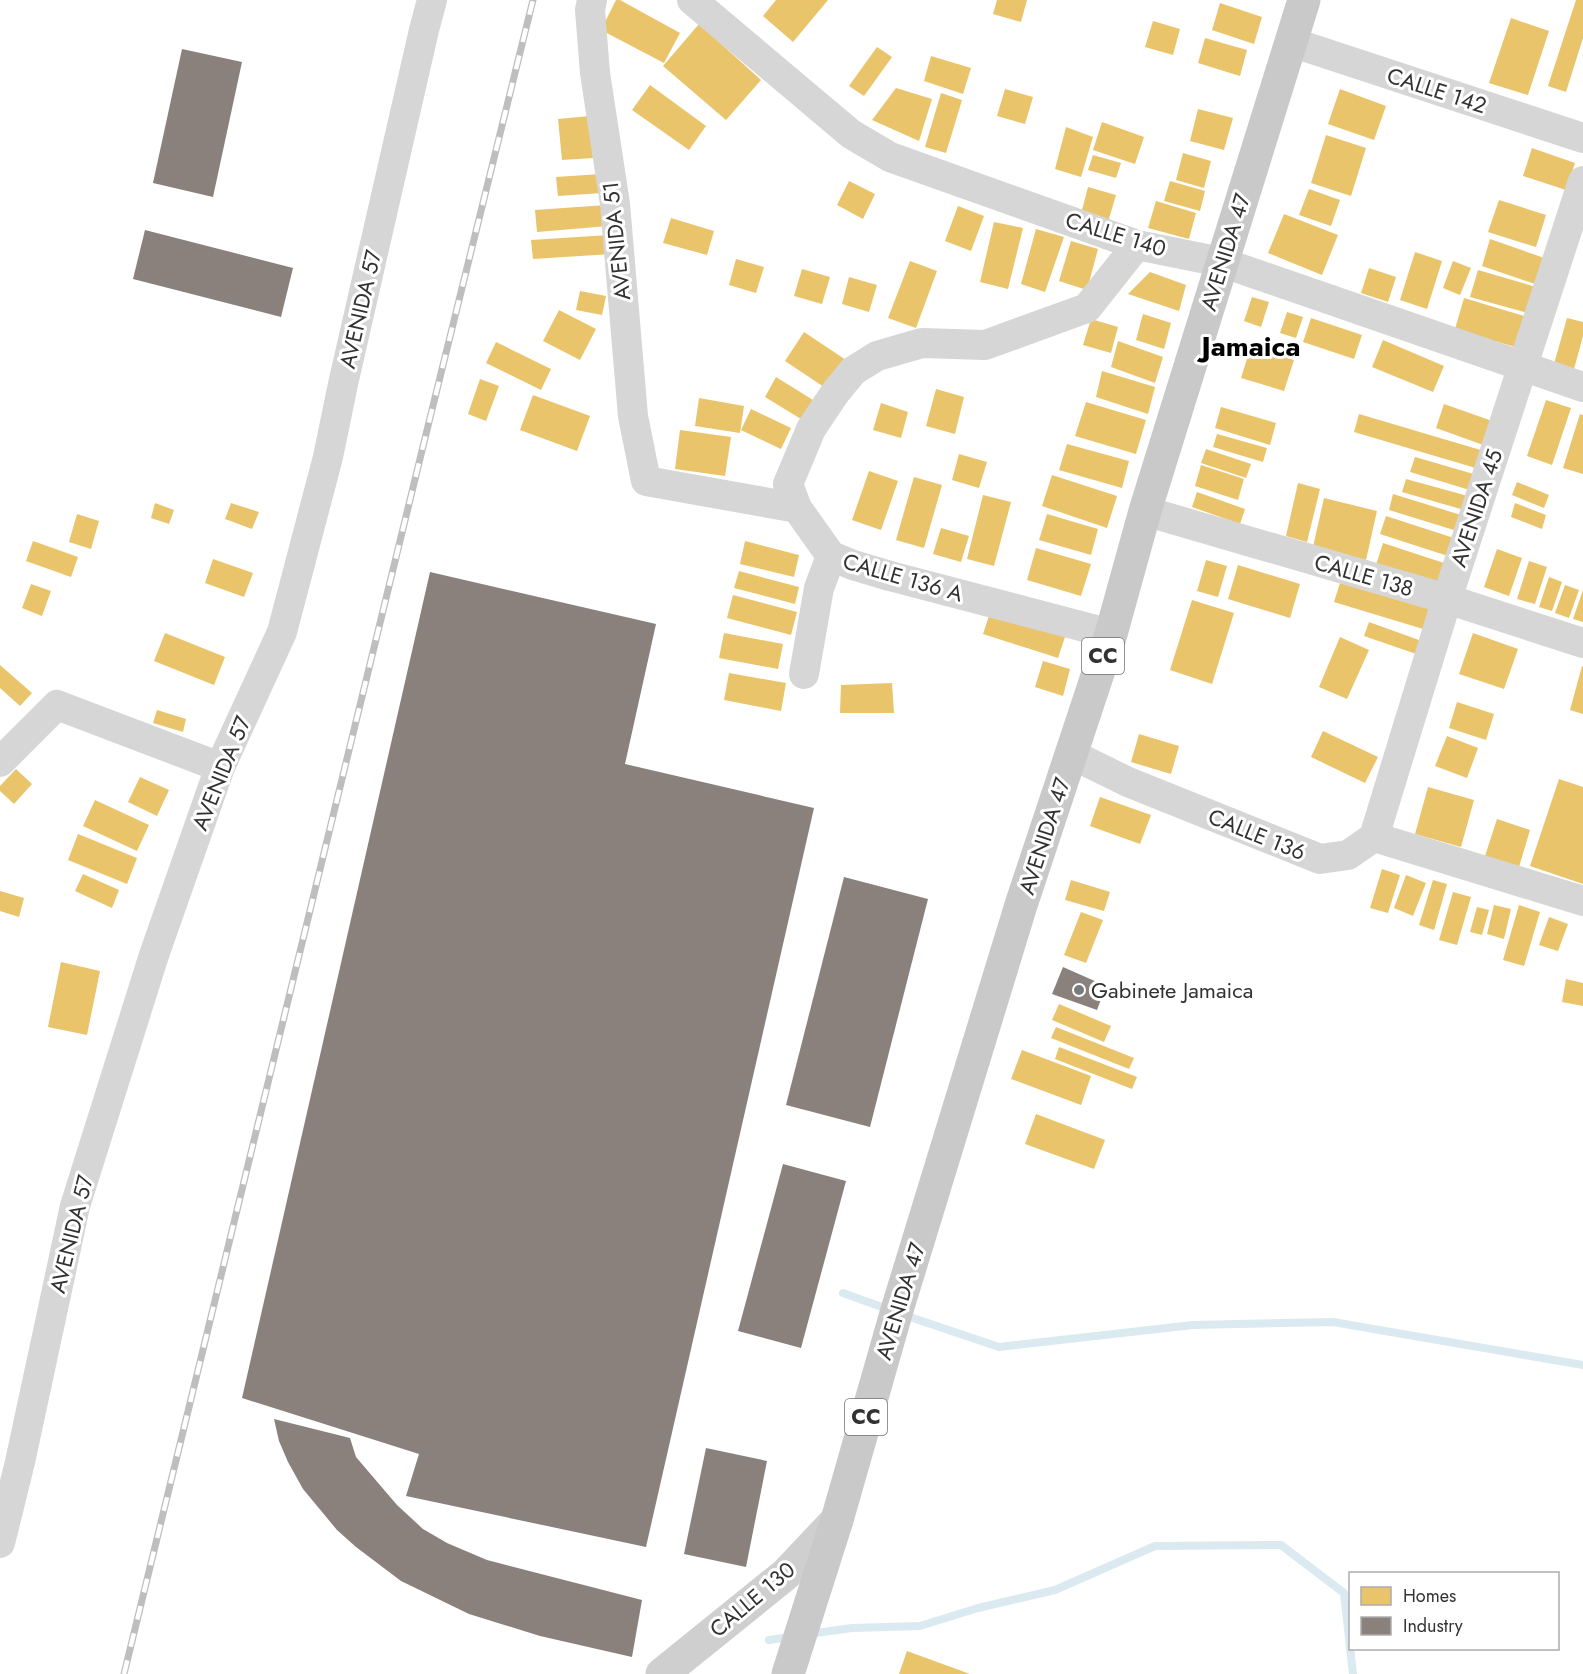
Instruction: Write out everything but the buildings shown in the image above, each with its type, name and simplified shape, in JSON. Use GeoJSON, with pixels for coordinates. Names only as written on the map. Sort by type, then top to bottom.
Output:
{"type":"FeatureCollection","features":[{"type":"Feature","properties":{"kind":"main road","name":"AVENIDA 47"},"geometry":{"type":"LineString","coordinates":[[788,1674],[837,1520],[897,1312],[1021,905],[1111,634],[1145,511],[1304,0]]}},
{"type":"Feature","properties":{"kind":"main road","name":"CALLE 130"},"geometry":{"type":"LineString","coordinates":[[662,1674],[786,1574],[837,1520]]}},
{"type":"Feature","properties":{"kind":"street","name":"AVENIDA 57"},"geometry":{"type":"LineString","coordinates":[[0,1543],[20,1462],[75,1206],[153,955],[220,767],[282,632],[328,457],[423,30],[432,0]]}},
{"type":"Feature","properties":{"kind":"street","name":"AVENIDA 51"},"geometry":{"type":"LineString","coordinates":[[592,0],[590,10],[595,72],[615,204],[633,416],[646,481],[796,508]]}},
{"type":"Feature","properties":{"kind":"street","name":"CALLE 140"},"geometry":{"type":"LineString","coordinates":[[692,0],[851,134],[890,157],[1137,245],[1221,262],[1583,387]]}},
{"type":"Feature","properties":{"kind":"street","name":"CALLE 142"},"geometry":{"type":"LineString","coordinates":[[1291,42],[1583,138]]}},
{"type":"Feature","properties":{"kind":"street","name":"AVENIDA 45"},"geometry":{"type":"LineString","coordinates":[[1374,837],[1447,599],[1583,181]]}},
{"type":"Feature","properties":{"kind":"street"},"geometry":{"type":"LineString","coordinates":[[796,508],[788,484],[797,461],[811,429],[853,370],[877,356],[922,343],[985,345],[1087,308],[1137,245]]}},
{"type":"Feature","properties":{"kind":"street","name":"CALLE 136 A"},"geometry":{"type":"LineString","coordinates":[[796,508],[831,556],[853,565],[1111,634]]}},
{"type":"Feature","properties":{"kind":"street","name":"CALLE 138"},"geometry":{"type":"LineString","coordinates":[[1145,511],[1447,599],[1583,643]]}},
{"type":"Feature","properties":{"kind":"street"},"geometry":{"type":"LineString","coordinates":[[804,674],[819,588],[831,556]]}},
{"type":"Feature","properties":{"kind":"street"},"geometry":{"type":"LineString","coordinates":[[0,762],[57,705],[220,767]]}},
{"type":"Feature","properties":{"kind":"street","name":"CALLE 136"},"geometry":{"type":"LineString","coordinates":[[1071,754],[1128,782],[1320,859],[1348,855],[1374,837]]}},
{"type":"Feature","properties":{"kind":"street"},"geometry":{"type":"LineString","coordinates":[[1374,837],[1583,901]]}},
{"type":"Feature","properties":{"kind":"waterway"},"geometry":{"type":"LineString","coordinates":[[843,1293],[890,1310]]}},
{"type":"Feature","properties":{"kind":"waterway"},"geometry":{"type":"LineString","coordinates":[[904,1315],[999,1347],[1193,1325],[1333,1322],[1583,1365]]}},
{"type":"Feature","properties":{"kind":"waterway"},"geometry":{"type":"LineString","coordinates":[[809,1634],[852,1628],[920,1626],[978,1608],[1055,1590],[1155,1546],[1281,1545],[1344,1593],[1349,1638]]}},
{"type":"Feature","properties":{"kind":"waterway"},"geometry":{"type":"LineString","coordinates":[[769,1640],[791,1637]]}},
{"type":"Feature","properties":{"kind":"waterway"},"geometry":{"type":"LineString","coordinates":[[1350,1650],[1353,1674]]}},
{"type":"Feature","properties":{"kind":"railway"},"geometry":{"type":"LineString","coordinates":[[124,1674],[533,0]]}},
{"type":"Feature","properties":{"kind":"place","name":"Gabinete Jamaica"},"geometry":{"type":"Point","coordinates":[1079,990]}},
{"type":"Feature","properties":{"kind":"district","name":"Jamaica"},"geometry":{"type":"Point","coordinates":[1251,346]}}]}
